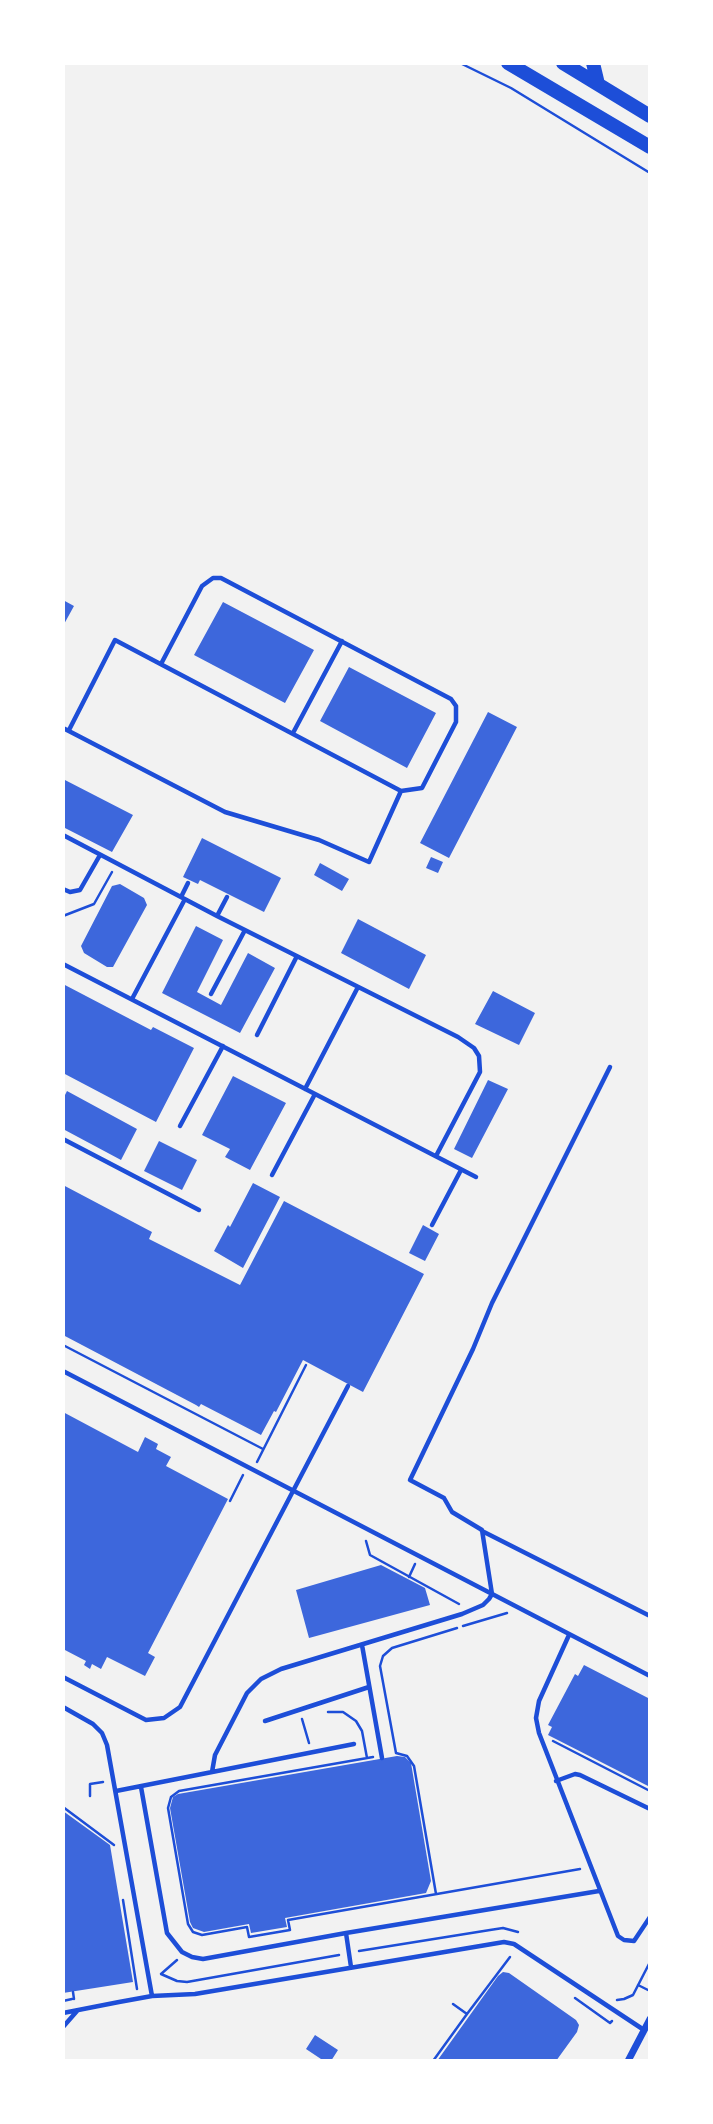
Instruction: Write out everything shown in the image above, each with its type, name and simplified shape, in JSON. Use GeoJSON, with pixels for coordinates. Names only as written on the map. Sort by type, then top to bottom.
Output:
{"type":"FeatureCollection","features":[{"type":"Feature","properties":{"kind":"highway"},"geometry":{"type":"LineString","coordinates":[[508,63],[650,148]]}},
{"type":"Feature","properties":{"kind":"highway"},"geometry":{"type":"LineString","coordinates":[[563,63],[650,116]]}},
{"type":"Feature","properties":{"kind":"highway"},"geometry":{"type":"LineString","coordinates":[[593,63],[598,84]]}},
{"type":"Feature","properties":{"kind":"street"},"geometry":{"type":"LineString","coordinates":[[628,2061],[650,2019]]}},
{"type":"Feature","properties":{"kind":"lane"},"geometry":{"type":"LineString","coordinates":[[69,730],[115,640],[401,791],[422,788],[456,722],[456,706],[451,699],[220,578],[213,578],[202,586],[161,664]]}},
{"type":"Feature","properties":{"kind":"lane"},"geometry":{"type":"LineString","coordinates":[[293,733],[343,641]]}},
{"type":"Feature","properties":{"kind":"lane"},"geometry":{"type":"LineString","coordinates":[[63,728],[225,812],[319,840],[369,862],[401,791]]}},
{"type":"Feature","properties":{"kind":"lane"},"geometry":{"type":"LineString","coordinates":[[63,835],[458,1037],[474,1048],[479,1056],[480,1072],[436,1156]]}},
{"type":"Feature","properties":{"kind":"lane"},"geometry":{"type":"LineString","coordinates":[[63,889],[75,892],[80,890],[100,855]]}},
{"type":"Feature","properties":{"kind":"lane"},"geometry":{"type":"LineString","coordinates":[[132,999],[188,883]]}},
{"type":"Feature","properties":{"kind":"lane"},"geometry":{"type":"LineString","coordinates":[[217,916],[227,897]]}},
{"type":"Feature","properties":{"kind":"lane"},"geometry":{"type":"LineString","coordinates":[[211,994],[245,930]]}},
{"type":"Feature","properties":{"kind":"lane"},"geometry":{"type":"LineString","coordinates":[[257,1035],[297,956]]}},
{"type":"Feature","properties":{"kind":"lane"},"geometry":{"type":"LineString","coordinates":[[63,964],[476,1177]]}},
{"type":"Feature","properties":{"kind":"lane"},"geometry":{"type":"LineString","coordinates":[[305,1088],[358,987]]}},
{"type":"Feature","properties":{"kind":"lane"},"geometry":{"type":"LineString","coordinates":[[180,1126],[223,1046]]}},
{"type":"Feature","properties":{"kind":"lane"},"geometry":{"type":"LineString","coordinates":[[610,1067],[492,1303],[410,1480],[444,1498],[452,1512],[482,1530],[650,1616]]}},
{"type":"Feature","properties":{"kind":"lane"},"geometry":{"type":"LineString","coordinates":[[272,1175],[315,1094]]}},
{"type":"Feature","properties":{"kind":"lane"},"geometry":{"type":"LineString","coordinates":[[63,1139],[198,1210]]}},
{"type":"Feature","properties":{"kind":"lane"},"geometry":{"type":"LineString","coordinates":[[432,1225],[461,1170]]}},
{"type":"Feature","properties":{"kind":"lane"},"geometry":{"type":"LineString","coordinates":[[63,1371],[650,1676]]}},
{"type":"Feature","properties":{"kind":"lane"},"geometry":{"type":"LineString","coordinates":[[63,1677],[146,1720],[164,1718],[180,1707],[348,1386]]}},
{"type":"Feature","properties":{"kind":"lane"},"geometry":{"type":"LineString","coordinates":[[212,1772],[215,1755],[253,1685],[281,1670],[483,1605],[492,1594],[482,1530]]}},
{"type":"Feature","properties":{"kind":"lane"},"geometry":{"type":"LineString","coordinates":[[569,1635],[539,1701],[536,1718],[539,1733],[618,1937],[634,1941],[650,1917]]}},
{"type":"Feature","properties":{"kind":"lane"},"geometry":{"type":"LineString","coordinates":[[362,1645],[382,1757]]}},
{"type":"Feature","properties":{"kind":"lane"},"geometry":{"type":"LineString","coordinates":[[265,1721],[369,1687]]}},
{"type":"Feature","properties":{"kind":"lane"},"geometry":{"type":"LineString","coordinates":[[63,1707],[93,1724],[102,1733],[111,1759],[152,1996]]}},
{"type":"Feature","properties":{"kind":"lane"},"geometry":{"type":"LineString","coordinates":[[116,1791],[354,1744]]}},
{"type":"Feature","properties":{"kind":"lane"},"geometry":{"type":"LineString","coordinates":[[556,1781],[575,1774],[650,1809]]}},
{"type":"Feature","properties":{"kind":"lane"},"geometry":{"type":"LineString","coordinates":[[141,1787],[167,1933],[184,1953],[203,1959],[599,1891]]}},
{"type":"Feature","properties":{"kind":"lane"},"geometry":{"type":"LineString","coordinates":[[346,1933],[351,1967]]}},
{"type":"Feature","properties":{"kind":"lane"},"geometry":{"type":"LineString","coordinates":[[63,2013],[152,1996],[195,1994],[505,1942],[514,1944],[644,2030]]}},
{"type":"Feature","properties":{"kind":"lane"},"geometry":{"type":"LineString","coordinates":[[63,2027],[80,2008]]}},
{"type":"Feature","properties":{"kind":"path"},"geometry":{"type":"LineString","coordinates":[[460,63],[510,88],[650,173]]}},
{"type":"Feature","properties":{"kind":"path"},"geometry":{"type":"LineString","coordinates":[[63,916],[94,904],[117,863]]}},
{"type":"Feature","properties":{"kind":"path"},"geometry":{"type":"LineString","coordinates":[[63,1345],[263,1449]]}},
{"type":"Feature","properties":{"kind":"path"},"geometry":{"type":"LineString","coordinates":[[267,1467],[257,1461],[306,1365]]}},
{"type":"Feature","properties":{"kind":"path"},"geometry":{"type":"LineString","coordinates":[[230,1501],[237,1487]]}},
{"type":"Feature","properties":{"kind":"path"},"geometry":{"type":"LineString","coordinates":[[360,1525],[370,1555],[471,1610]]}},
{"type":"Feature","properties":{"kind":"path"},"geometry":{"type":"LineString","coordinates":[[396,1753],[380,1670],[386,1653],[392,1648],[519,1609]]}},
{"type":"Feature","properties":{"kind":"path"},"geometry":{"type":"LineString","coordinates":[[299,1710],[312,1752]]}},
{"type":"Feature","properties":{"kind":"path"},"geometry":{"type":"LineString","coordinates":[[321,1715],[339,1711],[351,1717],[362,1731],[367,1758]]}},
{"type":"Feature","properties":{"kind":"path"},"geometry":{"type":"LineString","coordinates":[[302,1720],[312,1718]]}},
{"type":"Feature","properties":{"kind":"path"},"geometry":{"type":"LineString","coordinates":[[539,1733],[650,1791]]}},
{"type":"Feature","properties":{"kind":"path"},"geometry":{"type":"LineString","coordinates":[[436,1895],[413,1762],[407,1756],[396,1753],[367,1758],[179,1791],[170,1797],[168,1808],[189,1927],[193,1932],[202,1935],[247,1927],[249,1937],[290,1930],[288,1920],[436,1895],[590,1868]]}},
{"type":"Feature","properties":{"kind":"path"},"geometry":{"type":"LineString","coordinates":[[90,1796],[90,1784],[114,1780]]}},
{"type":"Feature","properties":{"kind":"path"},"geometry":{"type":"LineString","coordinates":[[63,1807],[113,1844],[116,1857]]}},
{"type":"Feature","properties":{"kind":"path"},"geometry":{"type":"LineString","coordinates":[[122,1898],[138,1989],[125,1991]]}},
{"type":"Feature","properties":{"kind":"path"},"geometry":{"type":"LineString","coordinates":[[161,1974],[184,1953]]}},
{"type":"Feature","properties":{"kind":"path"},"geometry":{"type":"LineString","coordinates":[[433,2061],[510,1957]]}},
{"type":"Feature","properties":{"kind":"path"},"geometry":{"type":"LineString","coordinates":[[650,1962],[638,1985],[650,1991]]}},
{"type":"Feature","properties":{"kind":"path"},"geometry":{"type":"LineString","coordinates":[[73,1992],[74,1999]]}},
{"type":"Feature","properties":{"kind":"path"},"geometry":{"type":"LineString","coordinates":[[453,2004],[467,2014]]}},
{"type":"Feature","properties":{"kind":"building"},"geometry":{"type":"Polygon","coordinates":[[[63,600],[74,606],[63,626],[63,600]]]}},
{"type":"Feature","properties":{"kind":"building"},"geometry":{"type":"Polygon","coordinates":[[[223,602],[314,650],[285,703],[194,655],[223,602]]]}},
{"type":"Feature","properties":{"kind":"building"},"geometry":{"type":"Polygon","coordinates":[[[349,667],[436,713],[407,768],[320,721],[349,667]]]}},
{"type":"Feature","properties":{"kind":"building"},"geometry":{"type":"Polygon","coordinates":[[[488,712],[517,727],[449,858],[420,843],[488,712]]]}},
{"type":"Feature","properties":{"kind":"building"},"geometry":{"type":"Polygon","coordinates":[[[63,779],[133,815],[112,852],[63,827],[63,779]]]}},
{"type":"Feature","properties":{"kind":"building"},"geometry":{"type":"Polygon","coordinates":[[[202,838],[281,878],[264,912],[200,880],[198,884],[183,877],[202,838]]]}},
{"type":"Feature","properties":{"kind":"building"},"geometry":{"type":"Polygon","coordinates":[[[431,857],[443,862],[438,873],[426,868],[431,857]]]}},
{"type":"Feature","properties":{"kind":"building"},"geometry":{"type":"Polygon","coordinates":[[[320,863],[349,879],[342,891],[314,875],[320,863]]]}},
{"type":"Feature","properties":{"kind":"building"},"geometry":{"type":"Polygon","coordinates":[[[120,884],[144,898],[147,905],[113,967],[107,967],[84,953],[81,946],[112,886],[120,884]]]}},
{"type":"Feature","properties":{"kind":"building"},"geometry":{"type":"Polygon","coordinates":[[[358,919],[426,955],[409,989],[341,953],[358,919]]]}},
{"type":"Feature","properties":{"kind":"building"},"geometry":{"type":"Polygon","coordinates":[[[196,926],[223,940],[197,992],[221,1005],[248,953],[275,968],[240,1033],[162,993],[196,926]]]}},
{"type":"Feature","properties":{"kind":"building"},"geometry":{"type":"Polygon","coordinates":[[[63,984],[151,1030],[153,1027],[194,1048],[156,1122],[63,1073],[63,984]]]}},
{"type":"Feature","properties":{"kind":"building"},"geometry":{"type":"Polygon","coordinates":[[[493,991],[535,1013],[519,1045],[475,1024],[493,991]]]}},
{"type":"Feature","properties":{"kind":"building"},"geometry":{"type":"Polygon","coordinates":[[[233,1076],[286,1103],[250,1170],[225,1157],[230,1149],[202,1135],[233,1076]]]}},
{"type":"Feature","properties":{"kind":"building"},"geometry":{"type":"Polygon","coordinates":[[[488,1080],[508,1089],[472,1158],[454,1149],[488,1080]]]}},
{"type":"Feature","properties":{"kind":"building"},"geometry":{"type":"Polygon","coordinates":[[[67,1091],[137,1129],[121,1160],[63,1129],[63,1099],[67,1091]]]}},
{"type":"Feature","properties":{"kind":"building"},"geometry":{"type":"Polygon","coordinates":[[[159,1141],[197,1160],[182,1190],[144,1171],[159,1141]]]}},
{"type":"Feature","properties":{"kind":"building"},"geometry":{"type":"Polygon","coordinates":[[[253,1183],[280,1197],[243,1268],[214,1251],[253,1183]]]}},
{"type":"Feature","properties":{"kind":"building"},"geometry":{"type":"Polygon","coordinates":[[[63,1185],[152,1232],[149,1239],[240,1285],[284,1201],[424,1274],[363,1392],[303,1360],[261,1435],[201,1404],[199,1407],[63,1335],[63,1185]]]}},
{"type":"Feature","properties":{"kind":"building"},"geometry":{"type":"Polygon","coordinates":[[[423,1225],[439,1234],[425,1261],[409,1253],[423,1225]]]}},
{"type":"Feature","properties":{"kind":"building"},"geometry":{"type":"Polygon","coordinates":[[[63,1412],[138,1452],[145,1437],[158,1444],[156,1449],[171,1457],[166,1466],[228,1499],[148,1653],[155,1657],[145,1676],[107,1657],[101,1669],[92,1664],[90,1669],[84,1665],[86,1661],[63,1649],[63,1412]]]}},
{"type":"Feature","properties":{"kind":"building"},"geometry":{"type":"Polygon","coordinates":[[[381,1565],[425,1588],[430,1605],[309,1638],[296,1590],[381,1565]]]}},
{"type":"Feature","properties":{"kind":"building"},"geometry":{"type":"Polygon","coordinates":[[[584,1665],[650,1699],[650,1787],[548,1735],[552,1727],[548,1725],[575,1674],[578,1676],[584,1665]]]}},
{"type":"Feature","properties":{"kind":"building"},"geometry":{"type":"Polygon","coordinates":[[[397,1756],[405,1757],[411,1763],[431,1881],[426,1893],[285,1918],[287,1927],[251,1933],[249,1924],[204,1932],[193,1928],[170,1808],[173,1797],[397,1756]]]}},
{"type":"Feature","properties":{"kind":"building"},"geometry":{"type":"Polygon","coordinates":[[[63,1811],[110,1845],[133,1982],[63,1993],[63,1811]]]}},
{"type":"Feature","properties":{"kind":"building"},"geometry":{"type":"Polygon","coordinates":[[[503,1972],[509,1973],[576,2020],[579,2025],[556,2061],[437,2061],[498,1976],[503,1972]]]}},
{"type":"Feature","properties":{"kind":"building"},"geometry":{"type":"Polygon","coordinates":[[[315,2035],[338,2050],[331,2061],[324,2061],[306,2049],[315,2035]]]}}]}
